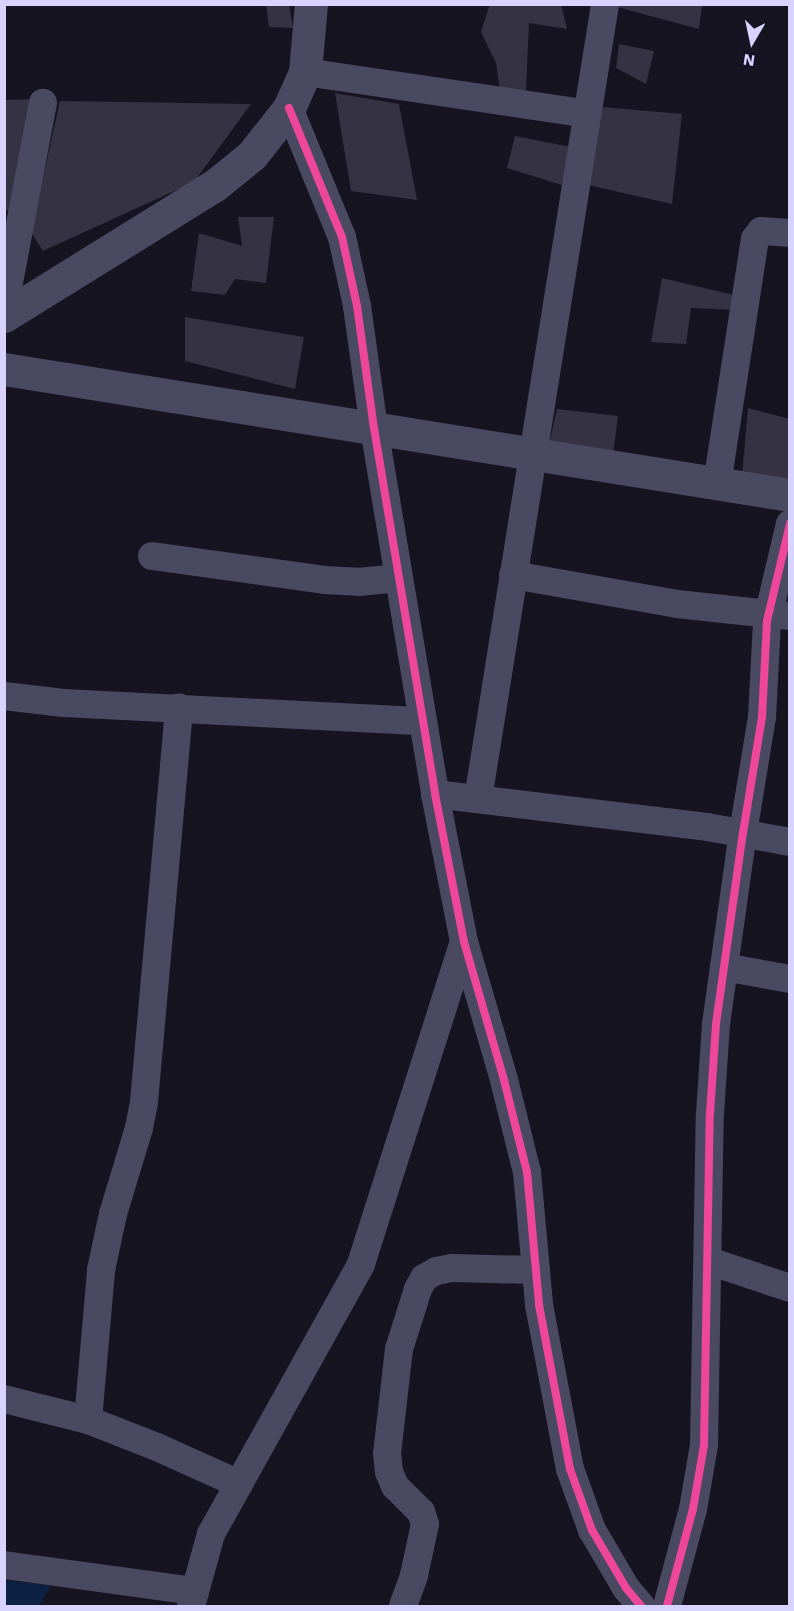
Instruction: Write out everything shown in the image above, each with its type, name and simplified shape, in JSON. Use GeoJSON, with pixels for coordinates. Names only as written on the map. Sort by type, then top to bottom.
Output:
{"type":"FeatureCollection","features":[{"type":"Feature","properties":{"kind":"street"},"geometry":{"type":"LineString","coordinates":[[4,316],[214,186],[252,155],[289,108],[305,72],[311,4]]}},
{"type":"Feature","properties":{"kind":"street"},"geometry":{"type":"LineString","coordinates":[[478,799],[605,4]]}},
{"type":"Feature","properties":{"kind":"street"},"geometry":{"type":"LineString","coordinates":[[305,72],[588,114]]}},
{"type":"Feature","properties":{"kind":"street"},"geometry":{"type":"LineString","coordinates":[[4,309],[43,103]]}},
{"type":"Feature","properties":{"kind":"street"},"geometry":{"type":"LineString","coordinates":[[289,108],[342,237],[357,306],[374,428],[435,794],[464,942],[504,1080],[527,1172],[539,1305],[570,1469],[592,1530],[626,1588],[641,1606]]}},
{"type":"Feature","properties":{"kind":"street"},"geometry":{"type":"LineString","coordinates":[[717,484],[755,239],[761,231],[789,233]]}},
{"type":"Feature","properties":{"kind":"street"},"geometry":{"type":"LineString","coordinates":[[4,369],[789,495]]}},
{"type":"Feature","properties":{"kind":"street"},"geometry":{"type":"LineString","coordinates":[[667,1606],[693,1509],[704,1445],[710,1114],[716,1024],[742,833],[779,614],[789,524]]}},
{"type":"Feature","properties":{"kind":"street"},"geometry":{"type":"LineString","coordinates":[[152,556],[324,580],[359,582],[399,578]]}},
{"type":"Feature","properties":{"kind":"street"},"geometry":{"type":"LineString","coordinates":[[513,575],[677,604],[779,614]]}},
{"type":"Feature","properties":{"kind":"street"},"geometry":{"type":"LineString","coordinates":[[4,696],[64,703],[423,721]]}},
{"type":"Feature","properties":{"kind":"street"},"geometry":{"type":"LineString","coordinates":[[88,1420],[101,1270],[113,1214],[139,1128],[144,1102],[179,708]]}},
{"type":"Feature","properties":{"kind":"street"},"geometry":{"type":"LineString","coordinates":[[435,794],[742,833],[789,842]]}},
{"type":"Feature","properties":{"kind":"street"},"geometry":{"type":"LineString","coordinates":[[4,1565],[193,1599],[211,1534],[362,1264],[464,942]]}},
{"type":"Feature","properties":{"kind":"street"},"geometry":{"type":"LineString","coordinates":[[724,967],[789,979]]}},
{"type":"Feature","properties":{"kind":"street"},"geometry":{"type":"LineString","coordinates":[[709,1260],[789,1288]]}},
{"type":"Feature","properties":{"kind":"street"},"geometry":{"type":"LineString","coordinates":[[403,1606],[414,1575],[425,1524],[421,1512],[395,1486],[389,1472],[387,1454],[399,1349],[418,1288],[424,1278],[436,1271],[452,1268],[536,1270]]}},
{"type":"Feature","properties":{"kind":"street"},"geometry":{"type":"LineString","coordinates":[[4,1399],[88,1420],[157,1447],[239,1484]]}},
{"type":"Feature","properties":{"kind":"water"},"geometry":{"type":"Polygon","coordinates":[[[5,1580],[51,1586],[39,1606],[5,1606],[5,1580]]]}},
{"type":"Feature","properties":{"kind":"building"},"geometry":{"type":"Polygon","coordinates":[[[266,4],[289,4],[293,28],[269,27],[266,4]]]}},
{"type":"Feature","properties":{"kind":"building"},"geometry":{"type":"Polygon","coordinates":[[[490,4],[561,4],[567,29],[529,23],[526,90],[500,90],[496,63],[481,32],[490,4]]]}},
{"type":"Feature","properties":{"kind":"building"},"geometry":{"type":"Polygon","coordinates":[[[618,4],[702,6],[699,29],[617,7],[618,4]]]}},
{"type":"Feature","properties":{"kind":"building"},"geometry":{"type":"Polygon","coordinates":[[[619,44],[654,51],[646,84],[616,68],[619,44]]]}},
{"type":"Feature","properties":{"kind":"building"},"geometry":{"type":"Polygon","coordinates":[[[335,93],[399,104],[417,200],[351,191],[335,93]]]}},
{"type":"Feature","properties":{"kind":"building"},"geometry":{"type":"Polygon","coordinates":[[[33,99],[16,211],[4,210],[4,100],[33,99]]]}},
{"type":"Feature","properties":{"kind":"building"},"geometry":{"type":"Polygon","coordinates":[[[60,101],[251,104],[194,182],[43,251],[31,232],[60,101]]]}},
{"type":"Feature","properties":{"kind":"building"},"geometry":{"type":"Polygon","coordinates":[[[603,107],[682,114],[672,204],[588,185],[603,107]]]}},
{"type":"Feature","properties":{"kind":"building"},"geometry":{"type":"Polygon","coordinates":[[[515,136],[571,147],[565,186],[507,168],[515,136]]]}},
{"type":"Feature","properties":{"kind":"building"},"geometry":{"type":"Polygon","coordinates":[[[238,217],[274,217],[266,283],[235,279],[225,295],[191,291],[199,233],[242,246],[238,217]]]}},
{"type":"Feature","properties":{"kind":"building"},"geometry":{"type":"Polygon","coordinates":[[[662,278],[738,296],[736,310],[691,308],[686,344],[651,342],[662,278]]]}},
{"type":"Feature","properties":{"kind":"building"},"geometry":{"type":"Polygon","coordinates":[[[185,317],[304,337],[295,389],[185,361],[185,317]]]}},
{"type":"Feature","properties":{"kind":"building"},"geometry":{"type":"Polygon","coordinates":[[[748,408],[790,419],[790,482],[742,476],[748,408]]]}},
{"type":"Feature","properties":{"kind":"building"},"geometry":{"type":"Polygon","coordinates":[[[557,409],[618,416],[613,455],[549,444],[557,409]]]}},
{"type":"Feature","properties":{"kind":"cycle path"},"geometry":{"type":"LineString","coordinates":[[289,108],[342,237],[357,306],[374,428],[435,794],[464,942],[504,1080],[527,1172],[539,1305],[570,1469],[592,1530],[626,1588],[641,1606]]}},
{"type":"Feature","properties":{"kind":"cycle path"},"geometry":{"type":"LineString","coordinates":[[667,1606],[693,1509],[704,1445],[710,1114],[716,1024],[762,717],[767,621],[790,524]]}}]}
